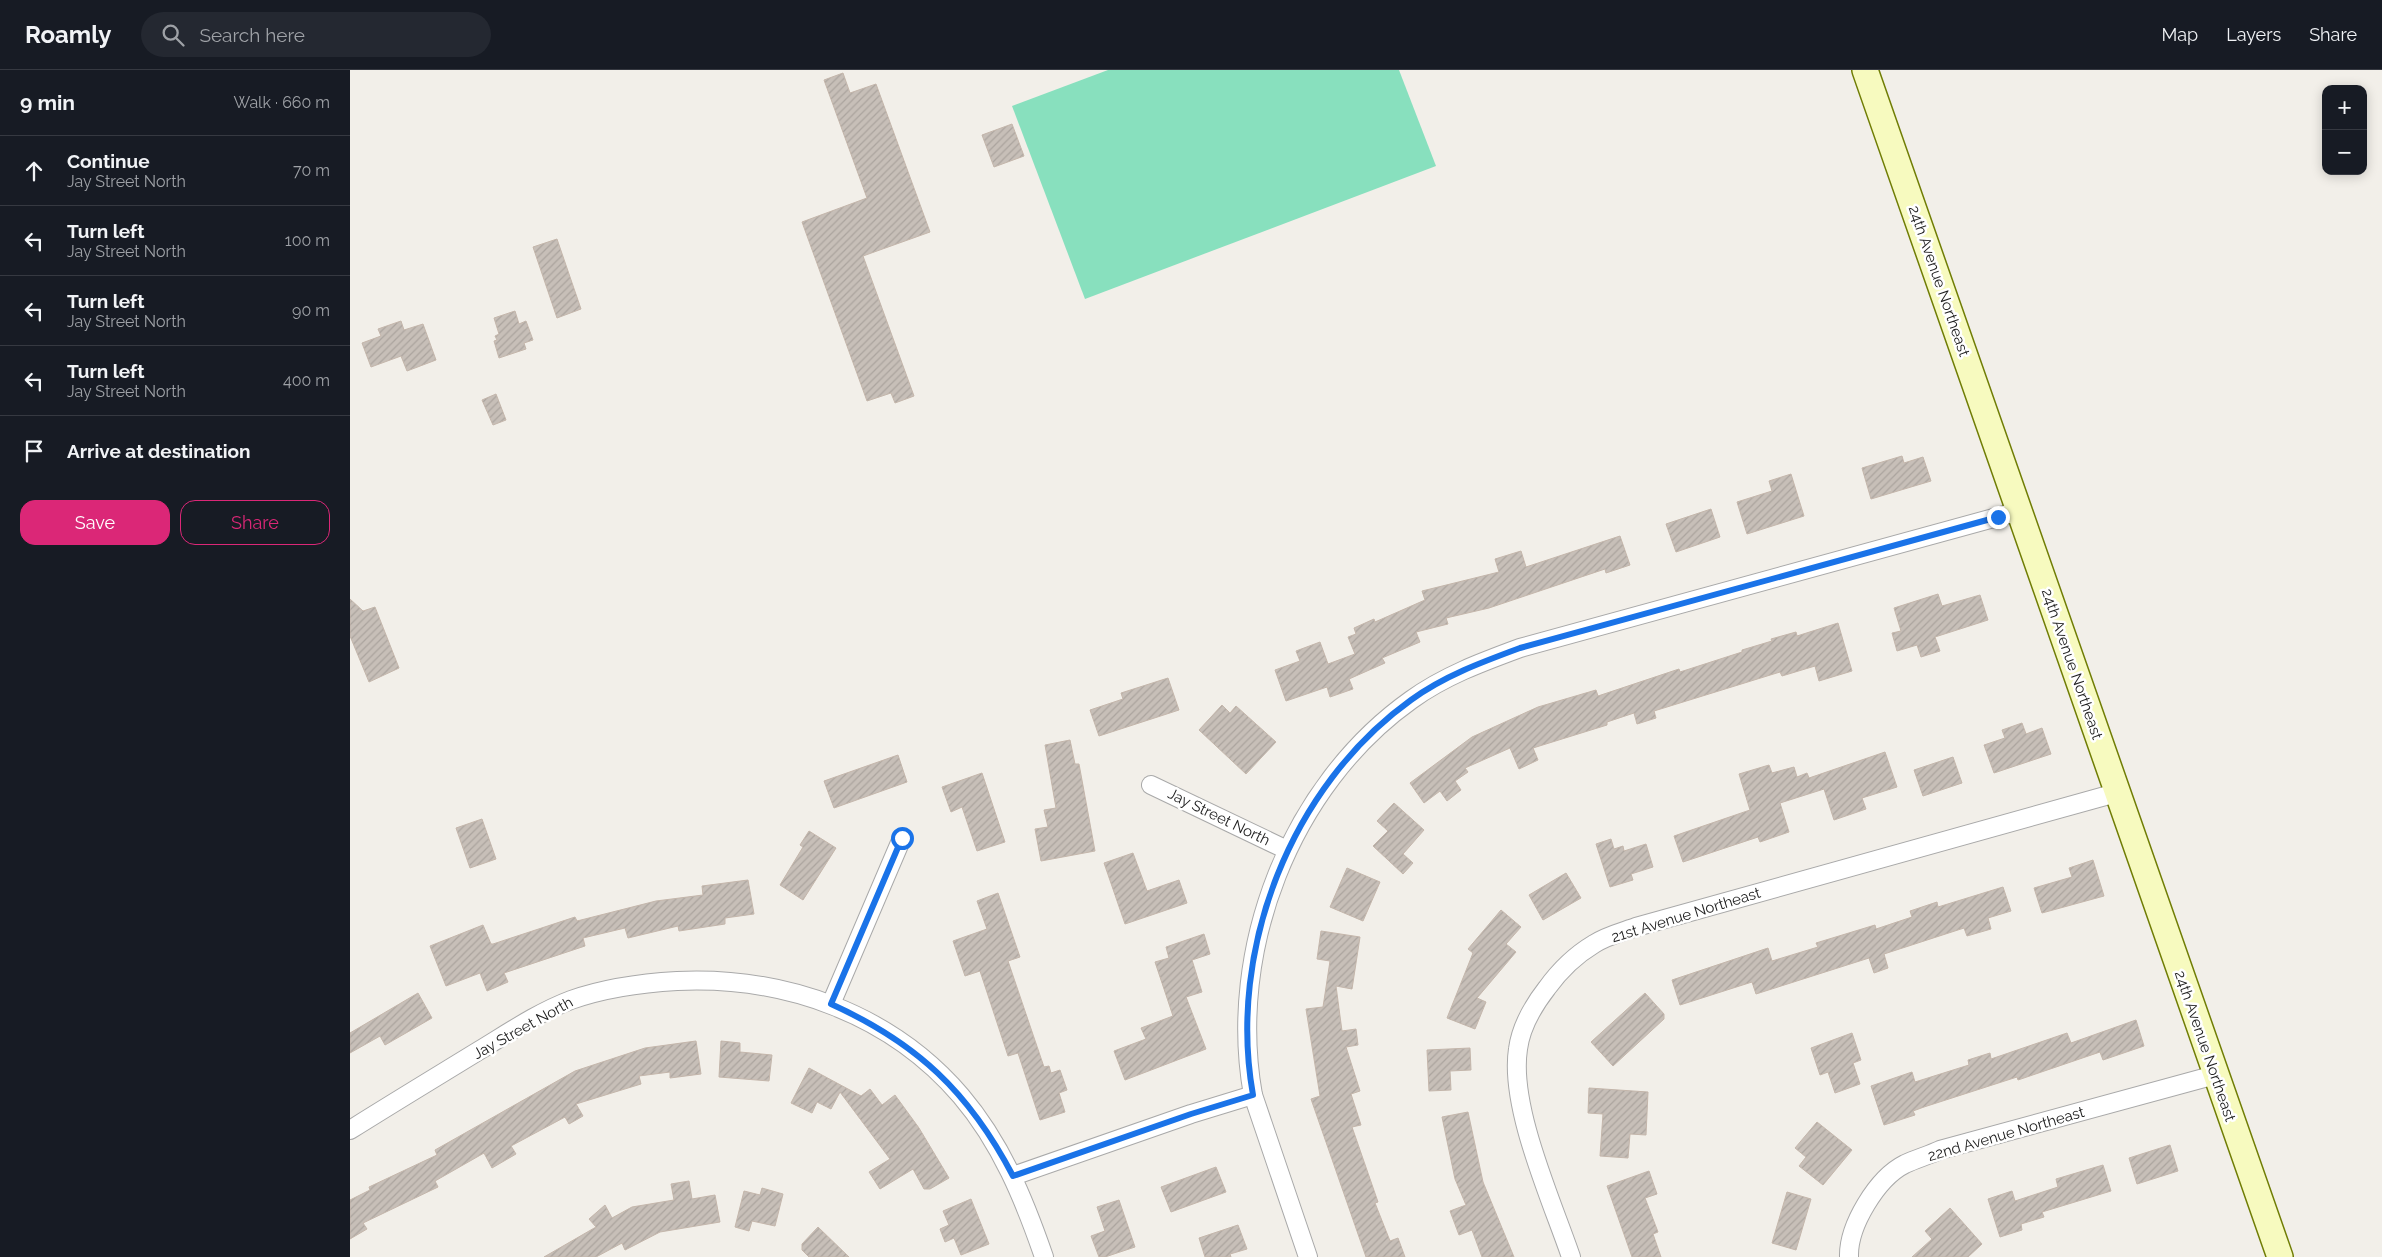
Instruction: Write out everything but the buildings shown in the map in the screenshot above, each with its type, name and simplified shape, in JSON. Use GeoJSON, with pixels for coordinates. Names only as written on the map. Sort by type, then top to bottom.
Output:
{"type":"FeatureCollection","features":[{"type":"Feature","properties":{"kind":"main road","name":"24th Avenue Northeast"},"geometry":{"type":"LineString","coordinates":[[1865,70],[2116,793],[2280,1257]]}},
{"type":"Feature","properties":{"kind":"street","name":"Jay Street North"},"geometry":{"type":"LineString","coordinates":[[1308,1257],[1253,1095],[1249,1073],[1246,1024],[1252,960],[1267,900],[1287,850],[1324,790],[1373,732],[1431,686],[1476,664],[1520,648],[2019,511]]}},
{"type":"Feature","properties":{"kind":"street","name":"Jay Street North"},"geometry":{"type":"LineString","coordinates":[[1151,785],[1287,850]]}},
{"type":"Feature","properties":{"kind":"street","name":"21st Avenue Northeast"},"geometry":{"type":"LineString","coordinates":[[1571,1257],[1529,1134],[1518,1091],[1516,1070],[1518,1048],[1524,1027],[1534,1004],[1562,967],[1595,943],[1636,927],[2116,793]]}},
{"type":"Feature","properties":{"kind":"street"},"geometry":{"type":"LineString","coordinates":[[831,1004],[902,838]]}},
{"type":"Feature","properties":{"kind":"street","name":"Jay Street North"},"geometry":{"type":"LineString","coordinates":[[350,1130],[514,1029],[568,1001],[592,993],[645,982],[709,980],[774,987],[831,1004],[864,1019],[916,1052],[939,1073],[967,1104],[999,1149],[1013,1176],[1044,1257]]}},
{"type":"Feature","properties":{"kind":"street","name":"22nd Avenue Northeast"},"geometry":{"type":"LineString","coordinates":[[1849,1257],[1854,1232],[1863,1211],[1888,1177],[1903,1165],[1940,1150],[2215,1075]]}},
{"type":"Feature","properties":{"kind":"street"},"geometry":{"type":"LineString","coordinates":[[1013,1176],[1191,1114],[1253,1095]]}},
{"type":"Feature","properties":{"kind":"green space"},"geometry":{"type":"Polygon","coordinates":[[[1108,70],[1399,70],[1436,166],[1085,299],[1012,106],[1108,70]]]}},
{"type":"Feature","properties":{"kind":"route"},"geometry":{"type":"LineString","coordinates":[[902,838],[831,1004],[864,1019],[916,1052],[939,1073],[962,1097],[999,1149],[1013,1176],[1191,1114],[1253,1095],[1249,1073],[1246,1024],[1252,960],[1267,900],[1287,850],[1324,790],[1340,769],[1373,732],[1431,686],[1476,664],[1520,648],[1998,517]]}}]}
